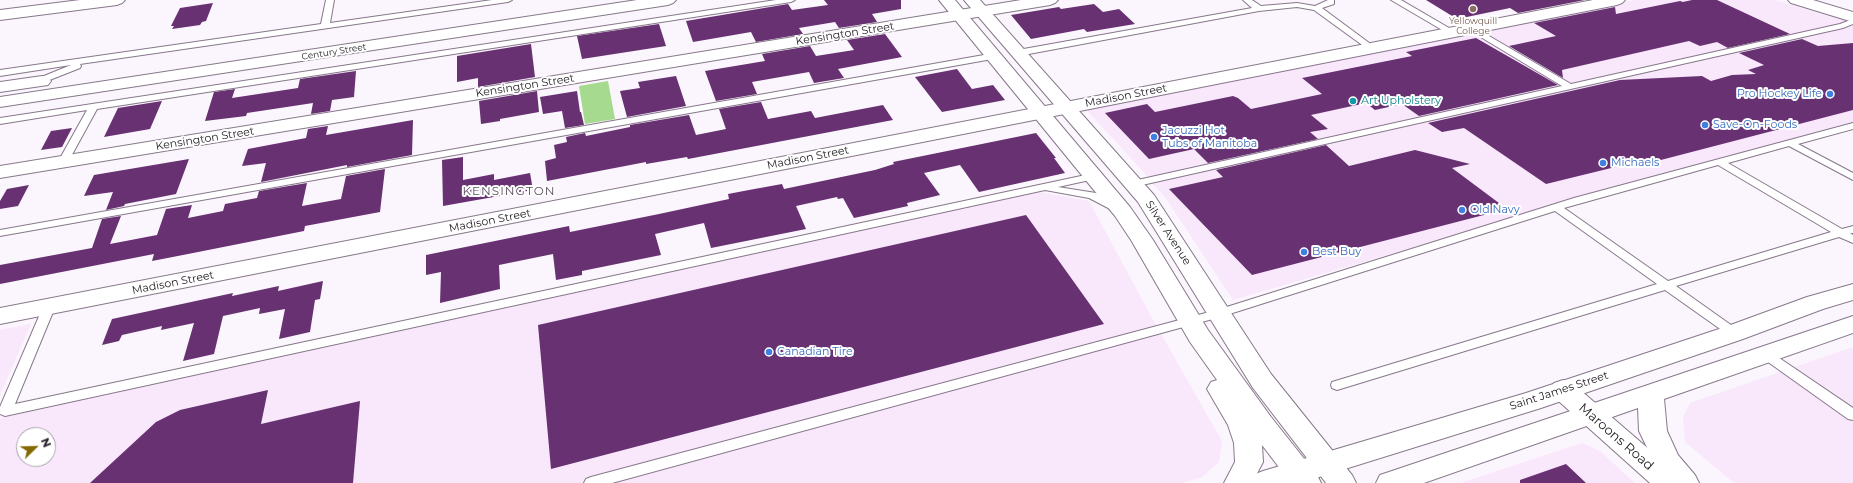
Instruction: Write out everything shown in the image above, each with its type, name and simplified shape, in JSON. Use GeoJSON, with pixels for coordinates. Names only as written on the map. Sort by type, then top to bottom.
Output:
{"type":"FeatureCollection","features":[{"type":"Feature","properties":{"kind":"street"},"geometry":{"type":"LineString","coordinates":[[0,15],[117,0]]}},
{"type":"Feature","properties":{"kind":"street","name":"Century Street"},"geometry":{"type":"LineString","coordinates":[[0,91],[37,82],[592,0]]}},
{"type":"Feature","properties":{"kind":"street","name":"Century Street"},"geometry":{"type":"LineString","coordinates":[[0,91],[668,0]]}},
{"type":"Feature","properties":{"kind":"street"},"geometry":{"type":"LineString","coordinates":[[947,0],[1095,176],[1123,212],[1139,235],[1195,328],[1261,424],[1303,477]]}},
{"type":"Feature","properties":{"kind":"street","name":"Kensington Street"},"geometry":{"type":"LineString","coordinates":[[0,172],[960,15],[977,6],[1050,0]]}},
{"type":"Feature","properties":{"kind":"street","name":"Madison Street"},"geometry":{"type":"LineString","coordinates":[[0,316],[1617,0]]}},
{"type":"Feature","properties":{"kind":"street"},"geometry":{"type":"LineString","coordinates":[[1796,0],[1853,17]]}},
{"type":"Feature","properties":{"kind":"street"},"geometry":{"type":"LineString","coordinates":[[1830,0],[1853,7]]}},
{"type":"Feature","properties":{"kind":"street","name":"Silver Avenue"},"geometry":{"type":"LineString","coordinates":[[977,6],[1147,199],[1220,312],[1262,381],[1334,473]]}},
{"type":"Feature","properties":{"kind":"street","name":"Saint James Street"},"geometry":{"type":"LineString","coordinates":[[1263,483],[1334,473],[1563,390],[1734,333],[1815,303],[1853,292]]}},
{"type":"Feature","properties":{"kind":"street"},"geometry":{"type":"LineString","coordinates":[[1390,483],[1853,324]]}},
{"type":"Feature","properties":{"kind":"street"},"geometry":{"type":"LineString","coordinates":[[1195,328],[1211,376],[1241,423],[1247,438],[1249,462],[1238,483]]}},
{"type":"Feature","properties":{"kind":"street","name":"Maroons Road"},"geometry":{"type":"LineString","coordinates":[[1563,390],[1669,483]]}},
{"type":"Feature","properties":{"kind":"street"},"geometry":{"type":"LineString","coordinates":[[1650,393],[1653,431],[1668,462],[1685,483]]}},
{"type":"Feature","properties":{"kind":"lane"},"geometry":{"type":"LineString","coordinates":[[325,26],[330,0]]}},
{"type":"Feature","properties":{"kind":"lane"},"geometry":{"type":"LineString","coordinates":[[0,91],[99,58],[508,0]]}},
{"type":"Feature","properties":{"kind":"lane"},"geometry":{"type":"LineString","coordinates":[[0,121],[791,0]]}},
{"type":"Feature","properties":{"kind":"lane"},"geometry":{"type":"LineString","coordinates":[[1247,0],[1259,9]]}},
{"type":"Feature","properties":{"kind":"lane"},"geometry":{"type":"LineString","coordinates":[[1395,0],[1452,32]]}},
{"type":"Feature","properties":{"kind":"lane"},"geometry":{"type":"LineString","coordinates":[[1316,8],[1331,2]]}},
{"type":"Feature","properties":{"kind":"lane"},"geometry":{"type":"LineString","coordinates":[[1018,53],[1259,9],[1297,5],[1316,8],[1372,48]]}},
{"type":"Feature","properties":{"kind":"lane"},"geometry":{"type":"LineString","coordinates":[[1133,184],[1843,26],[1853,21]]}},
{"type":"Feature","properties":{"kind":"lane"},"geometry":{"type":"LineString","coordinates":[[1472,28],[1570,87]]}},
{"type":"Feature","properties":{"kind":"lane"},"geometry":{"type":"LineString","coordinates":[[0,232],[995,56]]}},
{"type":"Feature","properties":{"kind":"lane"},"geometry":{"type":"LineString","coordinates":[[37,82],[99,58]]}},
{"type":"Feature","properties":{"kind":"lane"},"geometry":{"type":"LineString","coordinates":[[64,162],[94,106]]}},
{"type":"Feature","properties":{"kind":"lane"},"geometry":{"type":"LineString","coordinates":[[591,483],[939,390],[1195,328],[1220,312],[1556,207],[1853,126]]}},
{"type":"Feature","properties":{"kind":"lane"},"geometry":{"type":"LineString","coordinates":[[1790,143],[1853,177]]}},
{"type":"Feature","properties":{"kind":"lane"},"geometry":{"type":"LineString","coordinates":[[1721,163],[1853,240]]}},
{"type":"Feature","properties":{"kind":"lane"},"geometry":{"type":"LineString","coordinates":[[49,307],[5,411],[1095,176]]}},
{"type":"Feature","properties":{"kind":"lane"},"geometry":{"type":"LineString","coordinates":[[1036,188],[1092,195],[1123,212]]}},
{"type":"Feature","properties":{"kind":"lane"},"geometry":{"type":"LineString","coordinates":[[1556,207],[1734,333]]}},
{"type":"Feature","properties":{"kind":"lane"},"geometry":{"type":"LineString","coordinates":[[1337,385],[1853,229]]}},
{"type":"Feature","properties":{"kind":"lane"},"geometry":{"type":"LineString","coordinates":[[1766,354],[1853,415]]}},
{"type":"Feature","properties":{"kind":"shaded area"},"geometry":{"type":"Polygon","coordinates":[[[1635,0],[1774,0],[1846,21],[1840,25],[1149,178],[1083,106],[1635,0]]]}},
{"type":"Feature","properties":{"kind":"shaded area"},"geometry":{"type":"Polygon","coordinates":[[[1853,23],[1853,125],[1586,197],[1233,300],[1165,197],[1150,181],[1853,23]]]}},
{"type":"Feature","properties":{"kind":"shaded area"},"geometry":{"type":"Polygon","coordinates":[[[1038,192],[1089,201],[1152,318],[1222,441],[1219,462],[1202,477],[1182,483],[0,483],[0,418],[1038,192]]]}},
{"type":"Feature","properties":{"kind":"shaded area"},"geometry":{"type":"Polygon","coordinates":[[[31,324],[0,395],[0,330],[31,324]]]}},
{"type":"Feature","properties":{"kind":"shaded area"},"geometry":{"type":"Polygon","coordinates":[[[1853,347],[1853,483],[1734,483],[1685,442],[1683,418],[1690,403],[1853,347]]]}},
{"type":"Feature","properties":{"kind":"shaded area"},"geometry":{"type":"Polygon","coordinates":[[[1582,443],[1601,452],[1635,483],[1461,483],[1582,443]]]}},
{"type":"Feature","properties":{"kind":"green space"},"geometry":{"type":"Polygon","coordinates":[[[608,81],[615,119],[585,124],[579,86],[608,81]]]}},
{"type":"Feature","properties":{"kind":"building"},"geometry":{"type":"Polygon","coordinates":[[[824,0],[901,0],[901,9],[872,14],[877,22],[839,28],[835,22],[799,28],[803,34],[756,42],[751,32],[693,42],[686,21],[788,4],[792,10],[828,5],[824,0]]]}},
{"type":"Feature","properties":{"kind":"building","name":"Yellowquill College"},"geometry":{"type":"Polygon","coordinates":[[[1426,0],[1585,0],[1518,13],[1510,8],[1457,19],[1426,0]]]}},
{"type":"Feature","properties":{"kind":"building"},"geometry":{"type":"Polygon","coordinates":[[[1692,0],[1717,0],[1790,34],[1728,48],[1717,42],[1700,46],[1689,41],[1562,70],[1563,78],[1509,46],[1556,36],[1534,23],[1615,7],[1616,14],[1692,0]]]}},
{"type":"Feature","properties":{"kind":"building"},"geometry":{"type":"Polygon","coordinates":[[[213,3],[206,21],[202,22],[200,25],[172,29],[174,26],[171,26],[180,8],[213,3]]]}},
{"type":"Feature","properties":{"kind":"building"},"geometry":{"type":"Polygon","coordinates":[[[1094,4],[1103,12],[1119,9],[1135,24],[1087,32],[1084,29],[1031,39],[1011,15],[1059,7],[1061,9],[1094,4]]]}},
{"type":"Feature","properties":{"kind":"building"},"geometry":{"type":"Polygon","coordinates":[[[659,24],[666,46],[582,59],[577,36],[659,24]]]}},
{"type":"Feature","properties":{"kind":"building"},"geometry":{"type":"Polygon","coordinates":[[[885,34],[902,57],[838,69],[844,78],[814,83],[809,72],[752,82],[757,94],[716,101],[705,71],[765,61],[762,54],[810,46],[816,56],[854,50],[847,40],[885,34]]]}},
{"type":"Feature","properties":{"kind":"building"},"geometry":{"type":"Polygon","coordinates":[[[1476,38],[1558,85],[1419,116],[1402,104],[1375,110],[1366,103],[1311,115],[1328,129],[1310,132],[1318,139],[1208,163],[1194,149],[1149,159],[1105,113],[1147,104],[1155,112],[1233,96],[1238,98],[1251,109],[1322,94],[1302,78],[1412,56],[1406,52],[1476,38]]]}},
{"type":"Feature","properties":{"kind":"building"},"geometry":{"type":"Polygon","coordinates":[[[1802,39],[1818,46],[1853,43],[1853,110],[1657,161],[1652,158],[1546,184],[1464,128],[1442,132],[1428,123],[1620,80],[1702,76],[1711,81],[1732,75],[1756,74],[1748,70],[1764,65],[1739,53],[1802,39]]]}},
{"type":"Feature","properties":{"kind":"building"},"geometry":{"type":"Polygon","coordinates":[[[531,44],[535,77],[478,87],[478,78],[457,82],[457,56],[531,44]]]}},
{"type":"Feature","properties":{"kind":"building"},"geometry":{"type":"Polygon","coordinates":[[[957,69],[972,89],[993,85],[1005,100],[942,112],[915,77],[957,69]]]}},
{"type":"Feature","properties":{"kind":"building"},"geometry":{"type":"Polygon","coordinates":[[[356,71],[354,97],[332,100],[330,111],[311,114],[313,103],[247,113],[246,116],[205,121],[214,92],[235,89],[232,98],[298,88],[300,79],[356,71]]]}},
{"type":"Feature","properties":{"kind":"building"},"geometry":{"type":"Polygon","coordinates":[[[676,76],[686,106],[627,117],[620,91],[640,88],[638,82],[676,76]]]}},
{"type":"Feature","properties":{"kind":"building"},"geometry":{"type":"Polygon","coordinates":[[[537,91],[539,112],[481,124],[479,101],[537,91]]]}},
{"type":"Feature","properties":{"kind":"building"},"geometry":{"type":"Polygon","coordinates":[[[577,91],[580,112],[584,125],[565,128],[562,111],[543,114],[540,97],[577,91]]]}},
{"type":"Feature","properties":{"kind":"building"},"geometry":{"type":"Polygon","coordinates":[[[162,101],[150,129],[104,137],[118,108],[162,101]]]}},
{"type":"Feature","properties":{"kind":"building"},"geometry":{"type":"Polygon","coordinates":[[[761,102],[768,119],[811,111],[815,118],[883,105],[893,120],[688,159],[687,157],[646,164],[646,162],[547,181],[545,161],[556,158],[554,145],[567,142],[566,137],[585,133],[586,136],[630,127],[630,125],[689,115],[696,135],[726,129],[719,109],[761,102]]]}},
{"type":"Feature","properties":{"kind":"building"},"geometry":{"type":"Polygon","coordinates":[[[413,120],[412,155],[347,167],[347,165],[261,182],[266,163],[242,166],[248,149],[306,138],[308,129],[328,126],[326,135],[413,120]]]}},
{"type":"Feature","properties":{"kind":"building"},"geometry":{"type":"Polygon","coordinates":[[[72,128],[62,147],[41,150],[51,131],[72,128]]]}},
{"type":"Feature","properties":{"kind":"building"},"geometry":{"type":"Polygon","coordinates":[[[1036,133],[1056,158],[1054,158],[1065,173],[979,192],[960,165],[924,173],[940,195],[907,203],[908,206],[854,218],[843,198],[838,199],[837,197],[796,206],[806,229],[711,248],[704,223],[655,234],[661,255],[582,271],[582,275],[556,280],[553,254],[499,265],[500,289],[440,303],[441,272],[426,275],[426,255],[569,226],[570,232],[729,199],[728,194],[782,184],[784,189],[875,170],[894,164],[893,162],[1036,133]]]}},
{"type":"Feature","properties":{"kind":"building"},"geometry":{"type":"Polygon","coordinates":[[[1326,145],[1349,166],[1415,150],[1470,164],[1452,168],[1507,209],[1252,275],[1169,189],[1223,177],[1216,170],[1326,145]]]}},
{"type":"Feature","properties":{"kind":"building"},"geometry":{"type":"Polygon","coordinates":[[[463,157],[463,180],[494,174],[494,180],[530,173],[533,190],[443,206],[442,160],[463,157]]]}},
{"type":"Feature","properties":{"kind":"building"},"geometry":{"type":"Polygon","coordinates":[[[189,159],[176,194],[125,204],[124,206],[106,210],[113,192],[84,196],[94,175],[189,159]]]}},
{"type":"Feature","properties":{"kind":"building"},"geometry":{"type":"Polygon","coordinates":[[[385,169],[380,212],[305,226],[304,231],[152,261],[154,254],[0,284],[0,265],[92,248],[102,219],[121,216],[110,244],[157,235],[166,209],[192,205],[188,218],[223,211],[225,204],[257,198],[259,191],[307,183],[302,206],[341,199],[346,176],[385,169]]]}},
{"type":"Feature","properties":{"kind":"building"},"geometry":{"type":"Polygon","coordinates":[[[29,185],[18,206],[0,209],[0,201],[7,189],[29,185]]]}},
{"type":"Feature","properties":{"kind":"building","name":"Canadian Tire"},"geometry":{"type":"Polygon","coordinates":[[[1026,215],[1104,324],[551,469],[538,325],[1026,215]]]}},
{"type":"Feature","properties":{"kind":"building"},"geometry":{"type":"Polygon","coordinates":[[[323,281],[320,299],[315,300],[310,332],[279,339],[285,309],[259,314],[260,308],[223,316],[214,354],[183,361],[194,323],[161,330],[162,326],[122,335],[119,341],[102,345],[112,319],[233,293],[232,296],[279,286],[278,291],[323,281]]]}},
{"type":"Feature","properties":{"kind":"building"},"geometry":{"type":"Polygon","coordinates":[[[268,390],[261,424],[360,401],[353,483],[90,483],[156,422],[180,410],[268,390]]]}},
{"type":"Feature","properties":{"kind":"building"},"geometry":{"type":"Polygon","coordinates":[[[1566,464],[1586,483],[1520,483],[1520,480],[1566,464]]]}},
{"type":"Feature","properties":{"kind":"place","name":"Yellowquill College"},"geometry":{"type":"Point","coordinates":[1473,9]}},
{"type":"Feature","properties":{"kind":"place","name":"Pro Hockey Life"},"geometry":{"type":"Point","coordinates":[1830,94]}},
{"type":"Feature","properties":{"kind":"place","name":"Art Upholstery"},"geometry":{"type":"Point","coordinates":[1353,101]}},
{"type":"Feature","properties":{"kind":"place","name":"Save-On-Foods"},"geometry":{"type":"Point","coordinates":[1705,125]}},
{"type":"Feature","properties":{"kind":"place","name":"Jacuzzi Hot Tubs of Manitoba"},"geometry":{"type":"Point","coordinates":[1154,137]}},
{"type":"Feature","properties":{"kind":"place","name":"Michaels"},"geometry":{"type":"Point","coordinates":[1603,163]}},
{"type":"Feature","properties":{"kind":"place","name":"Old Navy"},"geometry":{"type":"Point","coordinates":[1462,210]}},
{"type":"Feature","properties":{"kind":"place","name":"Best Buy"},"geometry":{"type":"Point","coordinates":[1304,252]}},
{"type":"Feature","properties":{"kind":"place","name":"Canadian Tire"},"geometry":{"type":"Point","coordinates":[769,352]}},
{"type":"Feature","properties":{"kind":"district","name":"KENSINGTON"},"geometry":{"type":"Point","coordinates":[509,191]}}]}
